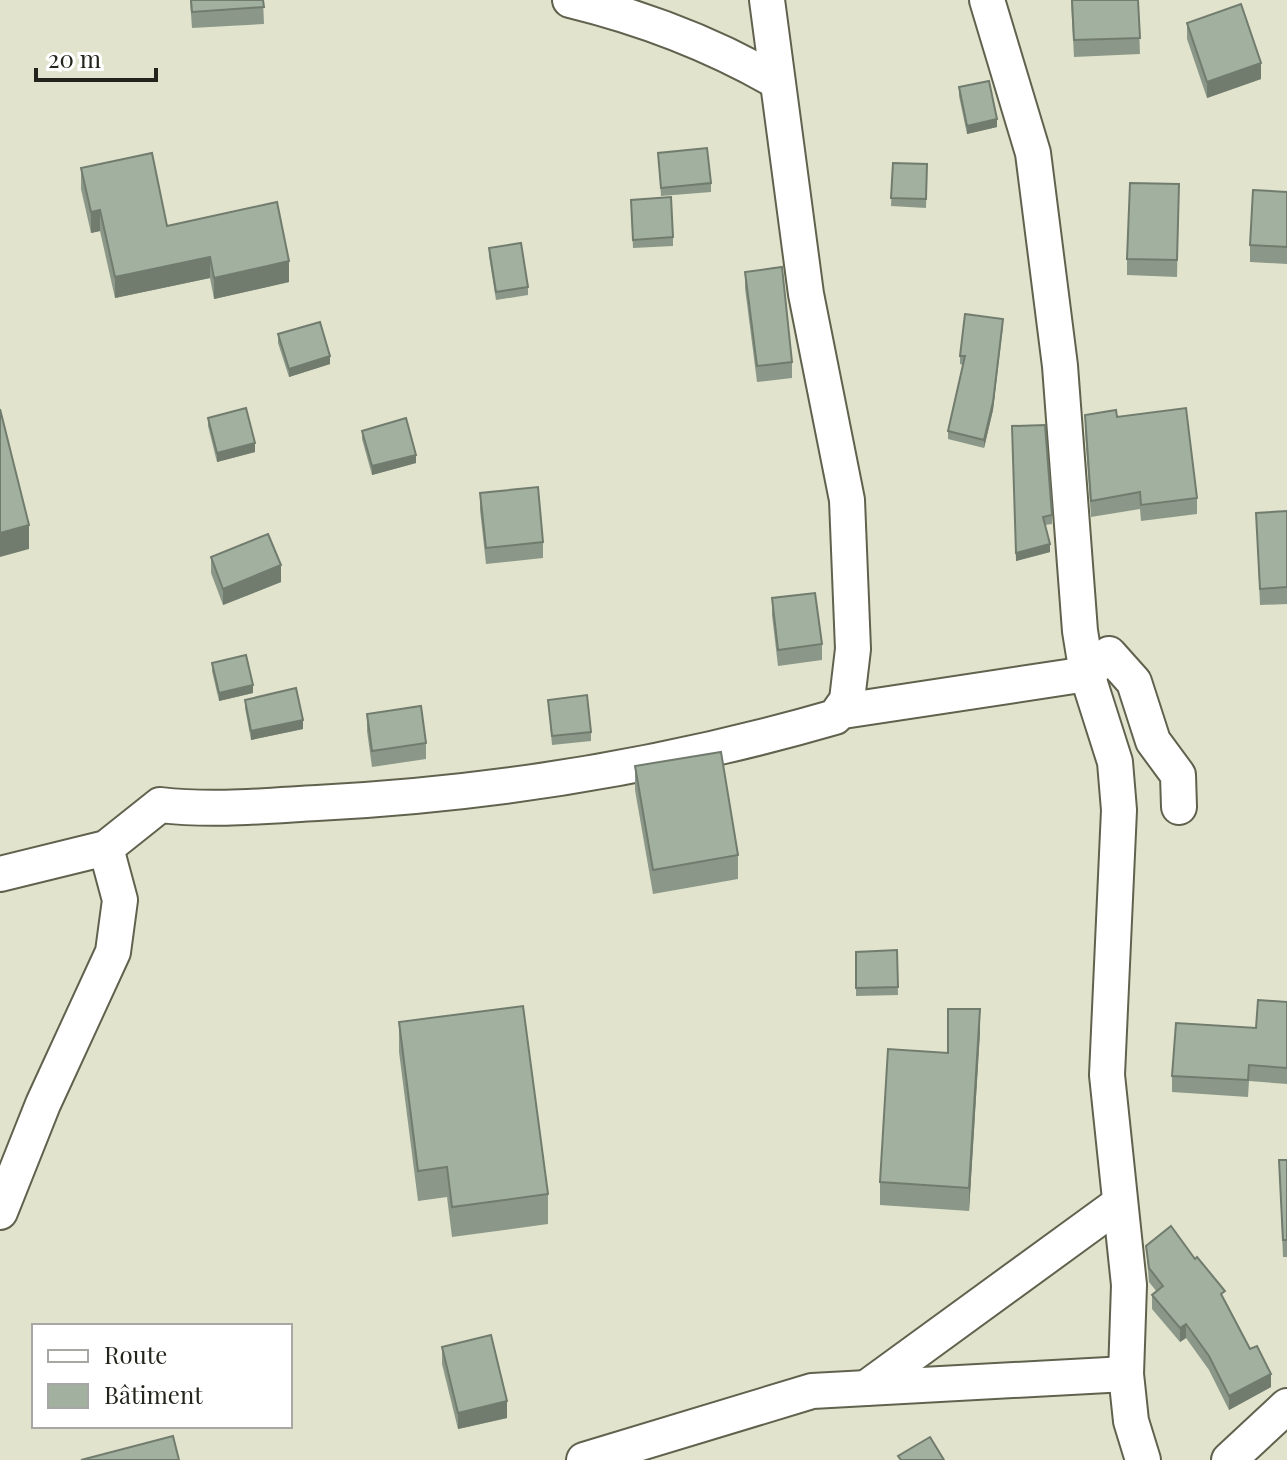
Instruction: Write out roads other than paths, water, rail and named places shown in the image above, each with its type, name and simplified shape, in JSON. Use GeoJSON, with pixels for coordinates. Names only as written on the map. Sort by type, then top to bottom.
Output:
{"type":"FeatureCollection","features":[{"type":"Feature","properties":{"kind":"street"},"geometry":{"type":"LineString","coordinates":[[570,0],[636,16],[697,39],[776,81]]}},
{"type":"Feature","properties":{"kind":"street"},"geometry":{"type":"LineString","coordinates":[[767,0],[806,294],[847,500],[853,649],[850,689],[843,711]]}},
{"type":"Feature","properties":{"kind":"street"},"geometry":{"type":"LineString","coordinates":[[987,0],[1033,153],[1060,366],[1080,631],[1087,674],[1115,762],[1119,810],[1107,1075],[1129,1285],[1126,1374],[1131,1421],[1143,1460]]}},
{"type":"Feature","properties":{"kind":"street"},"geometry":{"type":"LineString","coordinates":[[0,874],[106,848],[160,805],[194,809],[391,799],[642,767],[742,743],[835,717],[843,711],[1087,674],[1109,654],[1134,682],[1153,741],[1178,775],[1179,807]]}},
{"type":"Feature","properties":{"kind":"street"},"geometry":{"type":"LineString","coordinates":[[0,1212],[43,1104],[113,952],[120,900],[106,848]]}},
{"type":"Feature","properties":{"kind":"street"},"geometry":{"type":"LineString","coordinates":[[866,1388],[1120,1203]]}},
{"type":"Feature","properties":{"kind":"street"},"geometry":{"type":"LineString","coordinates":[[584,1460],[812,1391],[1126,1374]]}},
{"type":"Feature","properties":{"kind":"street"},"geometry":{"type":"LineString","coordinates":[[1229,1460],[1287,1406]]}}]}
